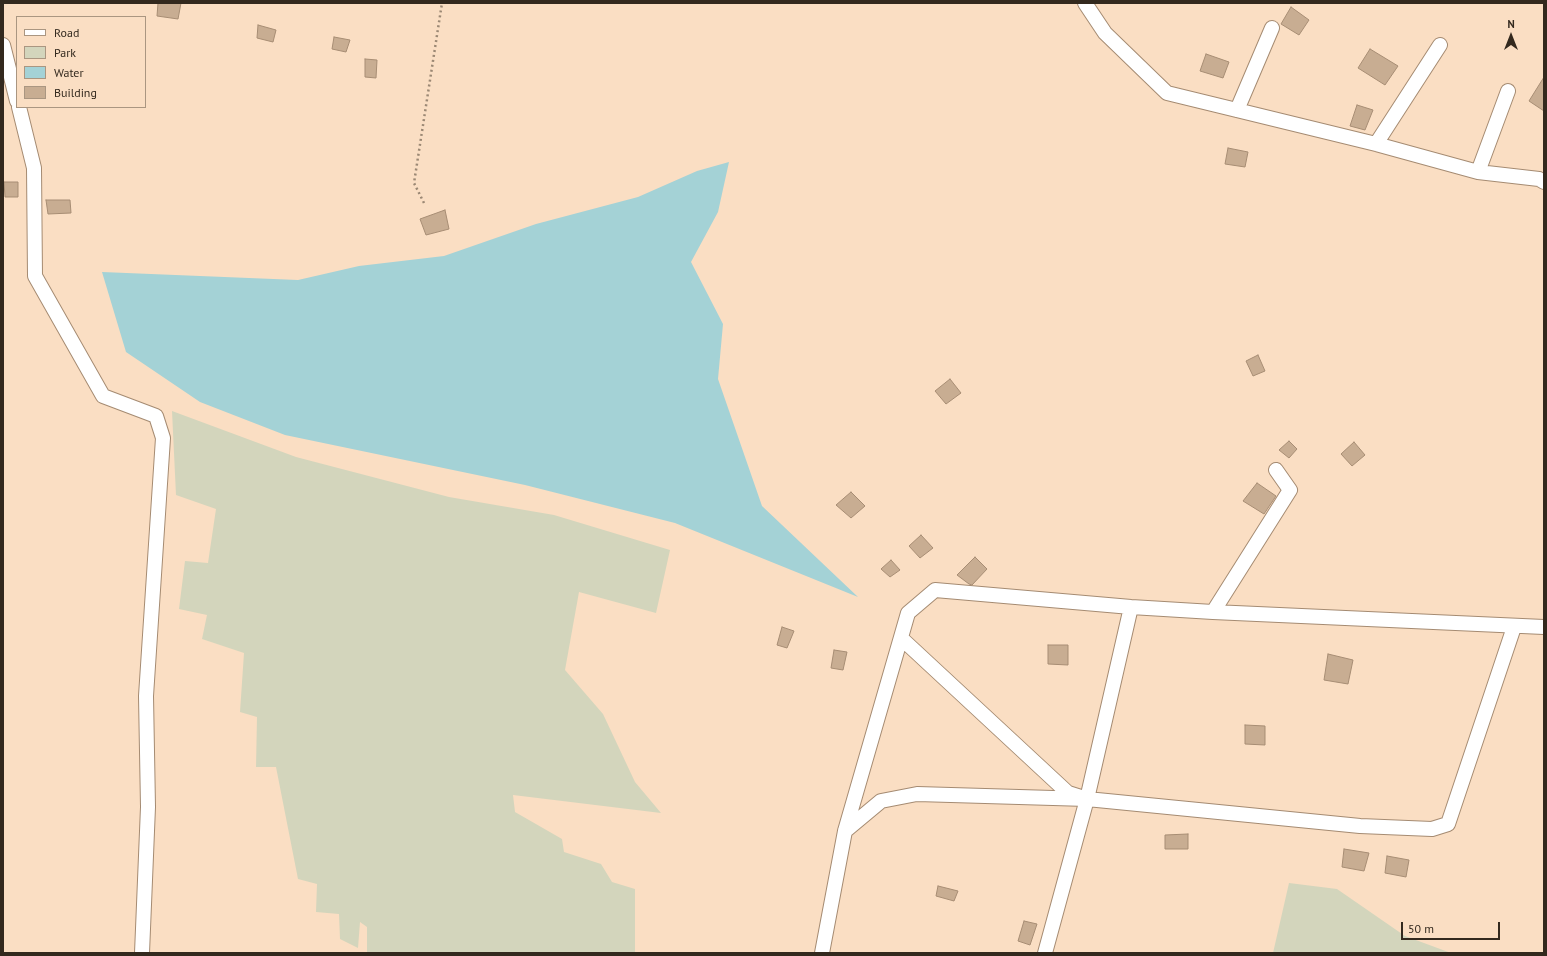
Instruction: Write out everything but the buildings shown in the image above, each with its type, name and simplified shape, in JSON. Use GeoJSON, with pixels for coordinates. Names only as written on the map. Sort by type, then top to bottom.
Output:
{"type":"FeatureCollection","features":[{"type":"Feature","properties":{"kind":"street"},"geometry":{"type":"LineString","coordinates":[[1085,3],[1105,33],[1167,93],[1376,144],[1478,172],[1539,179],[1544,182]]}},
{"type":"Feature","properties":{"kind":"street"},"geometry":{"type":"LineString","coordinates":[[1237,110],[1272,28]]}},
{"type":"Feature","properties":{"kind":"street"},"geometry":{"type":"LineString","coordinates":[[3,45],[16,97]]}},
{"type":"Feature","properties":{"kind":"street"},"geometry":{"type":"LineString","coordinates":[[1376,144],[1440,45]]}},
{"type":"Feature","properties":{"kind":"street"},"geometry":{"type":"LineString","coordinates":[[1478,172],[1508,91]]}},
{"type":"Feature","properties":{"kind":"street"},"geometry":{"type":"LineString","coordinates":[[19,108],[34,168],[35,276],[103,396],[156,416],[163,438],[146,696],[148,807],[142,953]]}},
{"type":"Feature","properties":{"kind":"street"},"geometry":{"type":"LineString","coordinates":[[1213,612],[1290,490],[1276,470]]}},
{"type":"Feature","properties":{"kind":"street"},"geometry":{"type":"LineString","coordinates":[[822,953],[845,831],[908,613],[935,590],[1131,607],[1213,612],[1514,627],[1544,627]]}},
{"type":"Feature","properties":{"kind":"street"},"geometry":{"type":"LineString","coordinates":[[1045,953],[1087,799],[1131,607]]}},
{"type":"Feature","properties":{"kind":"street"},"geometry":{"type":"LineString","coordinates":[[845,831],[881,801],[917,794],[1087,799],[1360,826],[1432,829],[1448,824],[1514,627]]}},
{"type":"Feature","properties":{"kind":"street"},"geometry":{"type":"LineString","coordinates":[[901,638],[1068,793],[1087,799]]}},
{"type":"Feature","properties":{"kind":"path"},"geometry":{"type":"LineString","coordinates":[[424,203],[414,183],[442,3]]}},
{"type":"Feature","properties":{"kind":"green space"},"geometry":{"type":"Polygon","coordinates":[[[172,411],[296,457],[449,497],[554,515],[670,550],[656,613],[579,592],[565,670],[603,714],[635,782],[661,813],[513,795],[515,812],[562,839],[564,852],[601,864],[612,882],[635,889],[635,953],[367,953],[367,927],[360,922],[358,948],[340,939],[339,914],[316,912],[317,884],[298,879],[276,767],[256,767],[257,717],[240,712],[244,653],[202,639],[207,615],[179,609],[185,561],[208,563],[216,509],[176,495],[172,411]]]}},
{"type":"Feature","properties":{"kind":"green space"},"geometry":{"type":"Polygon","coordinates":[[[1289,883],[1337,889],[1405,936],[1451,953],[1273,953],[1289,883]]]}},
{"type":"Feature","properties":{"kind":"water"},"geometry":{"type":"Polygon","coordinates":[[[729,162],[718,212],[691,262],[723,324],[718,379],[762,506],[858,597],[675,523],[525,485],[285,435],[200,402],[126,352],[102,272],[298,280],[359,266],[444,256],[536,224],[638,197],[697,171],[729,162]]]}}]}
